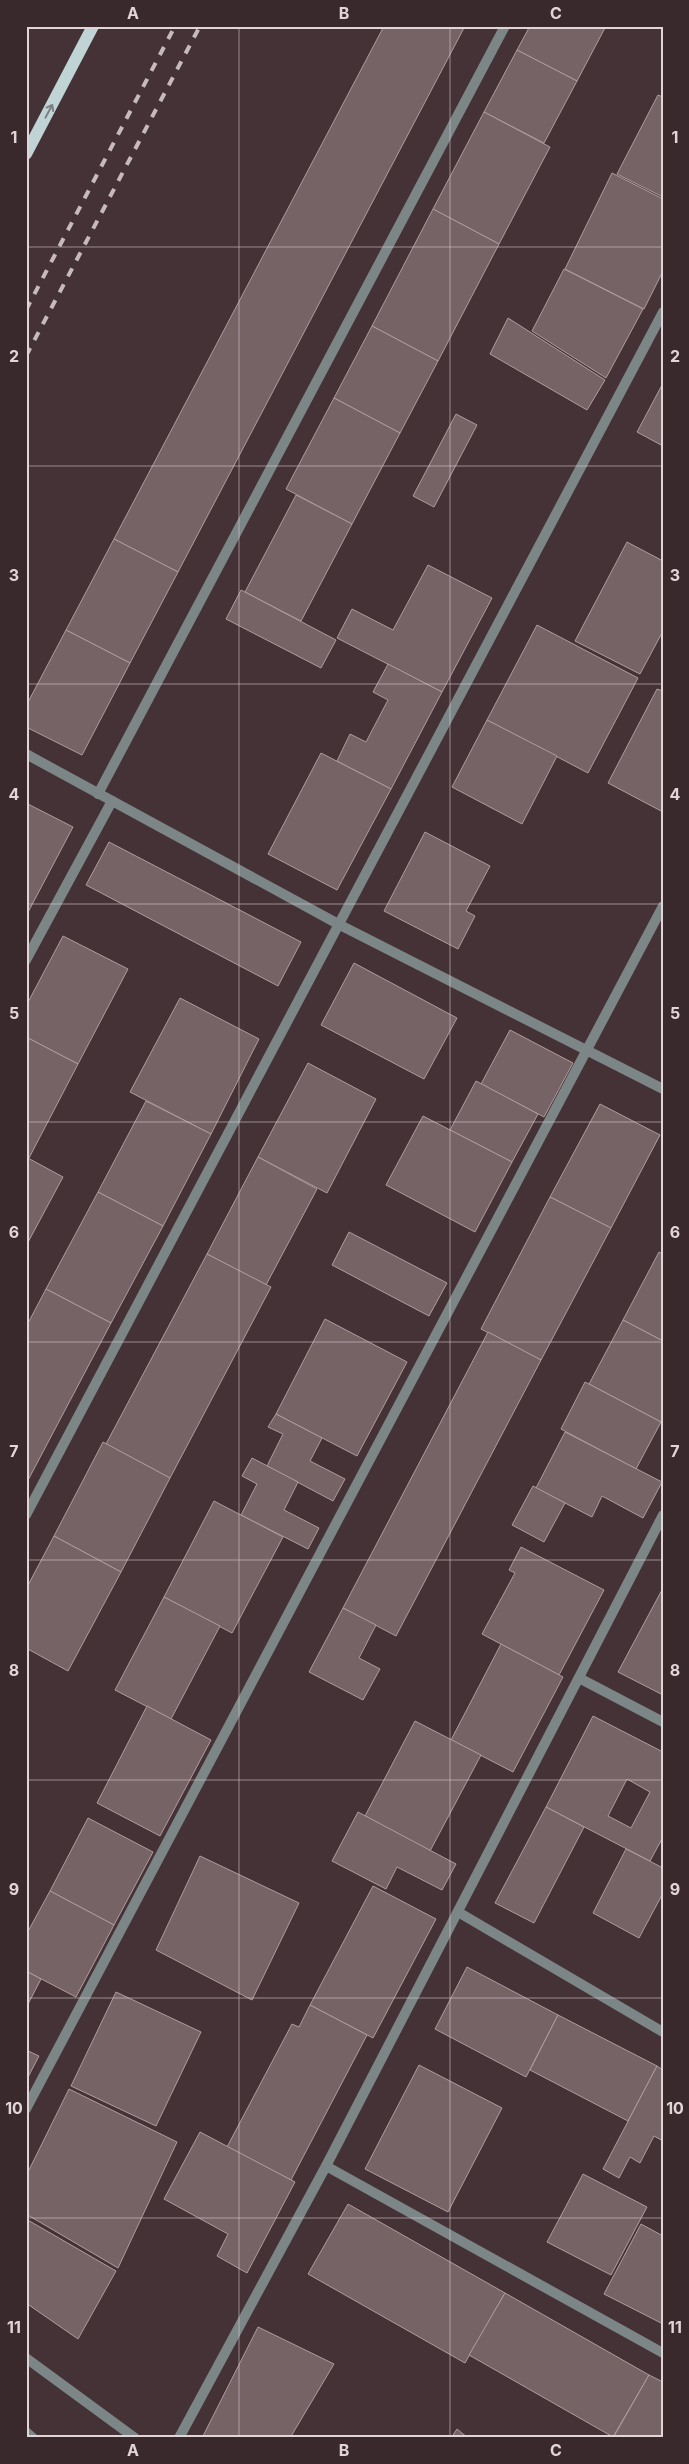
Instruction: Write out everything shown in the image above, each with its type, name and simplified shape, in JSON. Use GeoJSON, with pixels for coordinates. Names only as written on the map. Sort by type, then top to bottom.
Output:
{"type":"FeatureCollection","features":[{"type":"Feature","properties":{"kind":"main road"},"geometry":{"type":"LineString","coordinates":[[26,154],[93,26]]}},
{"type":"Feature","properties":{"kind":"street"},"geometry":{"type":"LineString","coordinates":[[98,794],[505,26]]}},
{"type":"Feature","properties":{"kind":"street"},"geometry":{"type":"LineString","coordinates":[[26,1515],[663,312]]}},
{"type":"Feature","properties":{"kind":"street"},"geometry":{"type":"LineString","coordinates":[[26,754],[340,925],[663,1089]]}},
{"type":"Feature","properties":{"kind":"street"},"geometry":{"type":"LineString","coordinates":[[26,960],[112,800]]}},
{"type":"Feature","properties":{"kind":"street"},"geometry":{"type":"LineString","coordinates":[[26,2109],[663,906]]}},
{"type":"Feature","properties":{"kind":"street"},"geometry":{"type":"LineString","coordinates":[[179,2438],[326,2166],[663,1515]]}},
{"type":"Feature","properties":{"kind":"street"},"geometry":{"type":"LineString","coordinates":[[579,1678],[663,1722]]}},
{"type":"Feature","properties":{"kind":"street"},"geometry":{"type":"LineString","coordinates":[[458,1912],[663,2032]]}},
{"type":"Feature","properties":{"kind":"street"},"geometry":{"type":"LineString","coordinates":[[326,2166],[663,2353]]}},
{"type":"Feature","properties":{"kind":"street"},"geometry":{"type":"LineString","coordinates":[[26,2358],[135,2438]]}},
{"type":"Feature","properties":{"kind":"street"},"geometry":{"type":"LineString","coordinates":[[26,2432],[33,2438]]}},
{"type":"Feature","properties":{"kind":"building"},"geometry":{"type":"Polygon","coordinates":[[[384,26],[465,26],[178,572],[114,539],[384,26]]]}},
{"type":"Feature","properties":{"kind":"building"},"geometry":{"type":"Polygon","coordinates":[[[530,26],[606,26],[577,81],[517,50],[530,26]]]}},
{"type":"Feature","properties":{"kind":"building"},"geometry":{"type":"Polygon","coordinates":[[[517,50],[577,81],[544,143],[484,112],[517,50]]]}},
{"type":"Feature","properties":{"kind":"building"},"geometry":{"type":"Polygon","coordinates":[[[658,95],[663,97],[663,197],[617,174],[658,95]]]}},
{"type":"Feature","properties":{"kind":"building"},"geometry":{"type":"Polygon","coordinates":[[[484,112],[550,147],[499,244],[433,209],[484,112]]]}},
{"type":"Feature","properties":{"kind":"building"},"geometry":{"type":"Polygon","coordinates":[[[612,173],[663,199],[663,271],[644,309],[565,269],[612,173]]]}},
{"type":"Feature","properties":{"kind":"building"},"geometry":{"type":"Polygon","coordinates":[[[433,209],[499,244],[438,361],[372,326],[433,209]]]}},
{"type":"Feature","properties":{"kind":"building"},"geometry":{"type":"Polygon","coordinates":[[[564,269],[643,309],[606,378],[532,331],[564,269]]]}},
{"type":"Feature","properties":{"kind":"building"},"geometry":{"type":"Polygon","coordinates":[[[508,318],[605,380],[587,410],[490,354],[508,318]]]}},
{"type":"Feature","properties":{"kind":"building"},"geometry":{"type":"Polygon","coordinates":[[[372,326],[438,361],[400,433],[334,398],[372,326]]]}},
{"type":"Feature","properties":{"kind":"building"},"geometry":{"type":"Polygon","coordinates":[[[663,385],[663,446],[637,432],[663,385]]]}},
{"type":"Feature","properties":{"kind":"building"},"geometry":{"type":"Polygon","coordinates":[[[334,398],[400,433],[352,524],[286,489],[334,398]]]}},
{"type":"Feature","properties":{"kind":"building"},"geometry":{"type":"Polygon","coordinates":[[[456,414],[477,425],[434,507],[413,496],[456,414]]]}},
{"type":"Feature","properties":{"kind":"building"},"geometry":{"type":"Polygon","coordinates":[[[296,495],[352,524],[301,621],[245,592],[296,495]]]}},
{"type":"Feature","properties":{"kind":"building"},"geometry":{"type":"Polygon","coordinates":[[[114,539],[178,572],[130,663],[66,630],[114,539]]]}},
{"type":"Feature","properties":{"kind":"building"},"geometry":{"type":"Polygon","coordinates":[[[627,542],[663,561],[663,631],[640,674],[575,641],[627,542]]]}},
{"type":"Feature","properties":{"kind":"building"},"geometry":{"type":"Polygon","coordinates":[[[428,565],[492,598],[442,692],[337,638],[352,609],[393,630],[428,565]]]}},
{"type":"Feature","properties":{"kind":"building"},"geometry":{"type":"Polygon","coordinates":[[[241,590],[336,640],[321,668],[226,619],[241,590]]]}},
{"type":"Feature","properties":{"kind":"building"},"geometry":{"type":"Polygon","coordinates":[[[537,625],[638,678],[588,773],[487,720],[537,625]]]}},
{"type":"Feature","properties":{"kind":"building"},"geometry":{"type":"Polygon","coordinates":[[[66,630],[130,663],[82,755],[26,727],[26,706],[66,630]]]}},
{"type":"Feature","properties":{"kind":"building"},"geometry":{"type":"Polygon","coordinates":[[[388,664],[442,692],[391,789],[337,761],[350,734],[366,742],[388,700],[373,692],[388,664]]]}},
{"type":"Feature","properties":{"kind":"building"},"geometry":{"type":"Polygon","coordinates":[[[657,689],[663,691],[663,812],[608,783],[657,689]]]}},
{"type":"Feature","properties":{"kind":"building"},"geometry":{"type":"Polygon","coordinates":[[[487,720],[557,756],[522,824],[452,787],[487,720]]]}},
{"type":"Feature","properties":{"kind":"building"},"geometry":{"type":"Polygon","coordinates":[[[321,753],[391,789],[337,890],[268,854],[321,753]]]}},
{"type":"Feature","properties":{"kind":"building"},"geometry":{"type":"Polygon","coordinates":[[[26,803],[73,827],[26,916],[26,803]]]}},
{"type":"Feature","properties":{"kind":"building"},"geometry":{"type":"Polygon","coordinates":[[[425,832],[490,866],[466,911],[475,916],[458,949],[384,911],[425,832]]]}},
{"type":"Feature","properties":{"kind":"building"},"geometry":{"type":"Polygon","coordinates":[[[109,842],[301,942],[278,986],[86,885],[109,842]]]}},
{"type":"Feature","properties":{"kind":"building"},"geometry":{"type":"Polygon","coordinates":[[[63,936],[128,969],[78,1064],[26,1037],[26,1006],[63,936]]]}},
{"type":"Feature","properties":{"kind":"building"},"geometry":{"type":"Polygon","coordinates":[[[354,963],[457,1018],[424,1079],[321,1025],[354,963]]]}},
{"type":"Feature","properties":{"kind":"building"},"geometry":{"type":"Polygon","coordinates":[[[180,998],[259,1039],[211,1134],[130,1092],[180,998]]]}},
{"type":"Feature","properties":{"kind":"building"},"geometry":{"type":"Polygon","coordinates":[[[510,1030],[573,1063],[544,1117],[481,1084],[510,1030]]]}},
{"type":"Feature","properties":{"kind":"building"},"geometry":{"type":"Polygon","coordinates":[[[26,1037],[78,1064],[29,1158],[26,1157],[26,1037]]]}},
{"type":"Feature","properties":{"kind":"building"},"geometry":{"type":"Polygon","coordinates":[[[308,1063],[376,1099],[327,1193],[258,1157],[308,1063]]]}},
{"type":"Feature","properties":{"kind":"building"},"geometry":{"type":"Polygon","coordinates":[[[476,1081],[538,1114],[512,1162],[450,1130],[476,1081]]]}},
{"type":"Feature","properties":{"kind":"building"},"geometry":{"type":"Polygon","coordinates":[[[146,1101],[211,1134],[163,1226],[98,1192],[146,1101]]]}},
{"type":"Feature","properties":{"kind":"building"},"geometry":{"type":"Polygon","coordinates":[[[600,1104],[660,1135],[611,1228],[550,1197],[600,1104]]]}},
{"type":"Feature","properties":{"kind":"building"},"geometry":{"type":"Polygon","coordinates":[[[423,1116],[512,1162],[475,1232],[386,1185],[423,1116]]]}},
{"type":"Feature","properties":{"kind":"building"},"geometry":{"type":"Polygon","coordinates":[[[26,1157],[63,1177],[26,1246],[26,1157]]]}},
{"type":"Feature","properties":{"kind":"building"},"geometry":{"type":"Polygon","coordinates":[[[258,1157],[317,1189],[266,1285],[207,1254],[258,1157]]]}},
{"type":"Feature","properties":{"kind":"building"},"geometry":{"type":"Polygon","coordinates":[[[98,1192],[163,1226],[111,1323],[46,1289],[98,1192]]]}},
{"type":"Feature","properties":{"kind":"building"},"geometry":{"type":"Polygon","coordinates":[[[550,1197],[611,1228],[541,1360],[481,1329],[550,1197]]]}},
{"type":"Feature","properties":{"kind":"building"},"geometry":{"type":"Polygon","coordinates":[[[349,1232],[447,1283],[429,1316],[332,1265],[349,1232]]]}},
{"type":"Feature","properties":{"kind":"building"},"geometry":{"type":"Polygon","coordinates":[[[659,1252],[663,1254],[663,1341],[623,1320],[659,1252]]]}},
{"type":"Feature","properties":{"kind":"building"},"geometry":{"type":"Polygon","coordinates":[[[207,1254],[271,1287],[170,1478],[106,1444],[207,1254]]]}},
{"type":"Feature","properties":{"kind":"building"},"geometry":{"type":"Polygon","coordinates":[[[46,1289],[111,1323],[26,1484],[26,1327],[46,1289]]]}},
{"type":"Feature","properties":{"kind":"building"},"geometry":{"type":"Polygon","coordinates":[[[325,1319],[407,1362],[357,1456],[276,1414],[325,1319]]]}},
{"type":"Feature","properties":{"kind":"building"},"geometry":{"type":"Polygon","coordinates":[[[623,1320],[663,1341],[663,1423],[589,1384],[623,1320]]]}},
{"type":"Feature","properties":{"kind":"building"},"geometry":{"type":"Polygon","coordinates":[[[488,1332],[541,1360],[396,1636],[343,1608],[488,1332]]]}},
{"type":"Feature","properties":{"kind":"building"},"geometry":{"type":"Polygon","coordinates":[[[585,1382],[661,1422],[636,1469],[561,1429],[585,1382]]]}},
{"type":"Feature","properties":{"kind":"building"},"geometry":{"type":"Polygon","coordinates":[[[276,1414],[322,1438],[310,1461],[345,1479],[333,1501],[267,1466],[283,1434],[268,1427],[276,1414]]]}},
{"type":"Feature","properties":{"kind":"building"},"geometry":{"type":"Polygon","coordinates":[[[565,1432],[662,1482],[643,1518],[602,1496],[592,1517],[536,1488],[565,1432]]]}},
{"type":"Feature","properties":{"kind":"building"},"geometry":{"type":"Polygon","coordinates":[[[103,1442],[170,1478],[121,1572],[54,1536],[103,1442]]]}},
{"type":"Feature","properties":{"kind":"building"},"geometry":{"type":"Polygon","coordinates":[[[252,1458],[298,1482],[284,1510],[319,1528],[308,1549],[241,1515],[257,1484],[242,1476],[252,1458]]]}},
{"type":"Feature","properties":{"kind":"building"},"geometry":{"type":"Polygon","coordinates":[[[533,1486],[565,1503],[544,1542],[512,1525],[533,1486]]]}},
{"type":"Feature","properties":{"kind":"building"},"geometry":{"type":"Polygon","coordinates":[[[214,1501],[283,1537],[232,1633],[164,1597],[214,1501]]]}},
{"type":"Feature","properties":{"kind":"building"},"geometry":{"type":"Polygon","coordinates":[[[54,1536],[121,1572],[68,1671],[26,1648],[26,1589],[54,1536]]]}},
{"type":"Feature","properties":{"kind":"building"},"geometry":{"type":"Polygon","coordinates":[[[521,1547],[604,1590],[559,1675],[482,1634],[515,1573],[509,1570],[521,1547]]]}},
{"type":"Feature","properties":{"kind":"building"},"geometry":{"type":"Polygon","coordinates":[[[663,1588],[663,1695],[618,1672],[663,1588]]]}},
{"type":"Feature","properties":{"kind":"building"},"geometry":{"type":"Polygon","coordinates":[[[164,1597],[220,1626],[171,1719],[115,1690],[164,1597]]]}},
{"type":"Feature","properties":{"kind":"building"},"geometry":{"type":"Polygon","coordinates":[[[343,1608],[376,1625],[359,1658],[380,1669],[363,1700],[309,1672],[343,1608]]]}},
{"type":"Feature","properties":{"kind":"building"},"geometry":{"type":"Polygon","coordinates":[[[501,1644],[563,1677],[513,1772],[451,1740],[501,1644]]]}},
{"type":"Feature","properties":{"kind":"building"},"geometry":{"type":"Polygon","coordinates":[[[147,1706],[211,1740],[160,1836],[97,1803],[147,1706]]]}},
{"type":"Feature","properties":{"kind":"building"},"geometry":{"type":"Polygon","coordinates":[[[593,1716],[663,1752],[663,1837],[650,1861],[546,1807],[593,1716]],[[627,1779],[608,1816],[631,1828],[650,1792],[627,1779]]]}},
{"type":"Feature","properties":{"kind":"building"},"geometry":{"type":"Polygon","coordinates":[[[415,1721],[481,1755],[430,1851],[365,1816],[415,1721]]]}},
{"type":"Feature","properties":{"kind":"building"},"geometry":{"type":"Polygon","coordinates":[[[546,1807],[584,1827],[534,1923],[495,1903],[546,1807]]]}},
{"type":"Feature","properties":{"kind":"building"},"geometry":{"type":"Polygon","coordinates":[[[358,1812],[456,1864],[442,1890],[397,1867],[386,1889],[332,1861],[358,1812]]]}},
{"type":"Feature","properties":{"kind":"building"},"geometry":{"type":"Polygon","coordinates":[[[88,1818],[153,1852],[114,1925],[50,1891],[88,1818]]]}},
{"type":"Feature","properties":{"kind":"building"},"geometry":{"type":"Polygon","coordinates":[[[626,1849],[663,1868],[663,1893],[639,1938],[593,1913],[626,1849]]]}},
{"type":"Feature","properties":{"kind":"building"},"geometry":{"type":"Polygon","coordinates":[[[200,1856],[299,1903],[252,2000],[156,1950],[200,1856]]]}},
{"type":"Feature","properties":{"kind":"building"},"geometry":{"type":"Polygon","coordinates":[[[373,1886],[436,1919],[373,2038],[310,2005],[373,1886]]]}},
{"type":"Feature","properties":{"kind":"building"},"geometry":{"type":"Polygon","coordinates":[[[50,1891],[114,1925],[76,1997],[26,1971],[26,1935],[50,1891]]]}},
{"type":"Feature","properties":{"kind":"building"},"geometry":{"type":"Polygon","coordinates":[[[467,1967],[558,2015],[526,2077],[435,2029],[467,1967]]]}},
{"type":"Feature","properties":{"kind":"building"},"geometry":{"type":"Polygon","coordinates":[[[26,1971],[41,1979],[26,2008],[26,1971]]]}},
{"type":"Feature","properties":{"kind":"building"},"geometry":{"type":"Polygon","coordinates":[[[116,1992],[201,2032],[156,2126],[71,2086],[116,1992]]]}},
{"type":"Feature","properties":{"kind":"building"},"geometry":{"type":"Polygon","coordinates":[[[310,2005],[367,2035],[291,2180],[227,2147],[292,2024],[299,2027],[310,2005]]]}},
{"type":"Feature","properties":{"kind":"building"},"geometry":{"type":"Polygon","coordinates":[[[558,2015],[657,2066],[628,2121],[530,2070],[558,2015]]]}},
{"type":"Feature","properties":{"kind":"building"},"geometry":{"type":"Polygon","coordinates":[[[26,2050],[39,2056],[26,2081],[26,2050]]]}},
{"type":"Feature","properties":{"kind":"building"},"geometry":{"type":"Polygon","coordinates":[[[419,2065],[502,2108],[448,2212],[365,2169],[419,2065]]]}},
{"type":"Feature","properties":{"kind":"building"},"geometry":{"type":"Polygon","coordinates":[[[657,2066],[663,2070],[663,2141],[654,2136],[640,2163],[630,2157],[619,2178],[603,2169],[657,2066]]]}},
{"type":"Feature","properties":{"kind":"building"},"geometry":{"type":"Polygon","coordinates":[[[69,2089],[177,2142],[118,2268],[26,2214],[26,2176],[69,2089]]]}},
{"type":"Feature","properties":{"kind":"building"},"geometry":{"type":"Polygon","coordinates":[[[200,2132],[295,2182],[247,2273],[217,2256],[228,2234],[164,2199],[200,2132]]]}},
{"type":"Feature","properties":{"kind":"building"},"geometry":{"type":"Polygon","coordinates":[[[583,2174],[647,2207],[611,2275],[547,2242],[583,2174]]]}},
{"type":"Feature","properties":{"kind":"building"},"geometry":{"type":"Polygon","coordinates":[[[348,2204],[505,2293],[465,2363],[308,2274],[348,2204]]]}},
{"type":"Feature","properties":{"kind":"building"},"geometry":{"type":"Polygon","coordinates":[[[26,2219],[116,2271],[78,2339],[26,2303],[26,2219]]]}},
{"type":"Feature","properties":{"kind":"building"},"geometry":{"type":"Polygon","coordinates":[[[641,2224],[663,2236],[663,2324],[604,2294],[641,2224]]]}},
{"type":"Feature","properties":{"kind":"building"},"geometry":{"type":"Polygon","coordinates":[[[505,2293],[649,2375],[613,2437],[469,2355],[505,2293]]]}},
{"type":"Feature","properties":{"kind":"building"},"geometry":{"type":"Polygon","coordinates":[[[258,2327],[334,2364],[290,2438],[206,2438],[203,2436],[258,2327]]]}},
{"type":"Feature","properties":{"kind":"building"},"geometry":{"type":"Polygon","coordinates":[[[649,2375],[663,2382],[663,2438],[613,2438],[649,2375]]]}},
{"type":"Feature","properties":{"kind":"building"},"geometry":{"type":"Polygon","coordinates":[[[457,2429],[468,2438],[451,2438],[457,2429]]]}},
{"type":"Feature","properties":{"kind":"railway"},"geometry":{"type":"LineString","coordinates":[[26,310],[175,26]]}},
{"type":"Feature","properties":{"kind":"railway"},"geometry":{"type":"LineString","coordinates":[[26,356],[200,26]]}}]}
